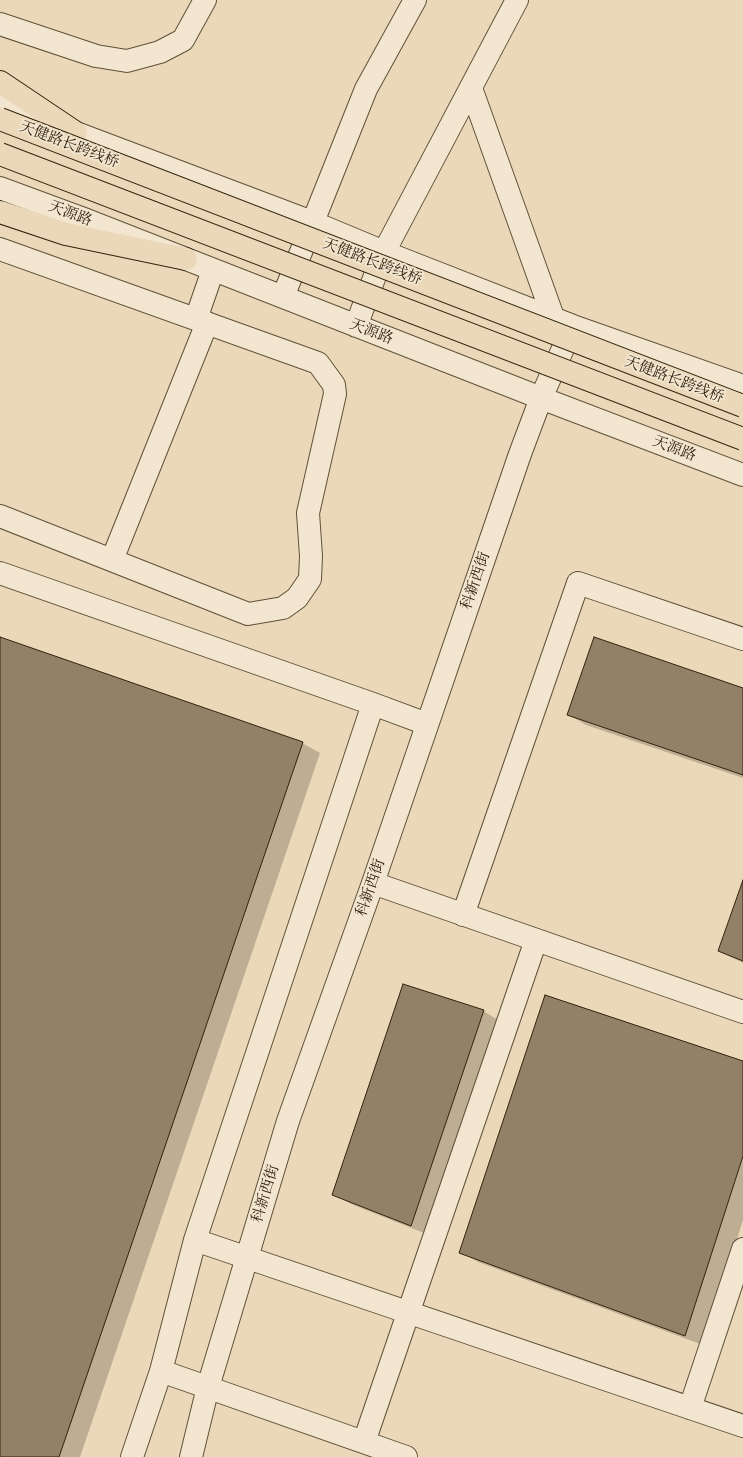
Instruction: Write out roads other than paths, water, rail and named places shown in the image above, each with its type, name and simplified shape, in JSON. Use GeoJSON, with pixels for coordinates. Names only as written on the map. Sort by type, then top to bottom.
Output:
{"type":"FeatureCollection","features":[{"type":"Feature","properties":{"kind":"main road"},"geometry":{"type":"LineString","coordinates":[[0,82],[76,133]]}},
{"type":"Feature","properties":{"kind":"main road","name":"天健路长跨线桥"},"geometry":{"type":"LineString","coordinates":[[0,119],[743,406]]}},
{"type":"Feature","properties":{"kind":"main road","name":"天健路长跨线桥"},"geometry":{"type":"LineString","coordinates":[[0,154],[743,440]]}},
{"type":"Feature","properties":{"kind":"main road"},"geometry":{"type":"LineString","coordinates":[[0,212],[66,234],[186,259]]}},
{"type":"Feature","properties":{"kind":"street"},"geometry":{"type":"LineString","coordinates":[[0,24],[96,56],[127,61],[160,52],[183,40],[205,0]]}},
{"type":"Feature","properties":{"kind":"street"},"geometry":{"type":"LineString","coordinates":[[283,297],[366,89],[415,0]]}},
{"type":"Feature","properties":{"kind":"street"},"geometry":{"type":"LineString","coordinates":[[356,326],[384,252],[517,0]]}},
{"type":"Feature","properties":{"kind":"street"},"geometry":{"type":"LineString","coordinates":[[471,88],[553,317]]}},
{"type":"Feature","properties":{"kind":"street"},"geometry":{"type":"LineString","coordinates":[[0,103],[312,222],[384,252],[573,326],[743,386]]}},
{"type":"Feature","properties":{"kind":"street","name":"天源路"},"geometry":{"type":"LineString","coordinates":[[0,188],[743,475]]}},
{"type":"Feature","properties":{"kind":"street"},"geometry":{"type":"LineString","coordinates":[[0,249],[318,364],[334,384],[335,394],[308,512],[311,556],[310,579],[297,598],[283,608],[248,614],[0,516]]}},
{"type":"Feature","properties":{"kind":"street"},"geometry":{"type":"LineString","coordinates":[[112,560],[201,322],[213,270]]}},
{"type":"Feature","properties":{"kind":"street","name":"科新西街"},"geometry":{"type":"LineString","coordinates":[[191,1457],[208,1387],[288,1121],[373,884],[520,454],[541,398],[573,326]]}},
{"type":"Feature","properties":{"kind":"street"},"geometry":{"type":"LineString","coordinates":[[0,573],[427,724]]}},
{"type":"Feature","properties":{"kind":"street"},"geometry":{"type":"LineString","coordinates":[[463,915],[578,583],[743,639]]}},
{"type":"Feature","properties":{"kind":"street"},"geometry":{"type":"LineString","coordinates":[[132,1457],[161,1370],[195,1240],[374,704]]}},
{"type":"Feature","properties":{"kind":"street"},"geometry":{"type":"LineString","coordinates":[[373,884],[743,1012]]}},
{"type":"Feature","properties":{"kind":"street"},"geometry":{"type":"LineString","coordinates":[[364,1442],[536,940]]}},
{"type":"Feature","properties":{"kind":"street"},"geometry":{"type":"LineString","coordinates":[[195,1240],[743,1426]]}},
{"type":"Feature","properties":{"kind":"street"},"geometry":{"type":"LineString","coordinates":[[690,1408],[743,1249]]}},
{"type":"Feature","properties":{"kind":"street"},"geometry":{"type":"LineString","coordinates":[[161,1370],[404,1457]]}}]}
